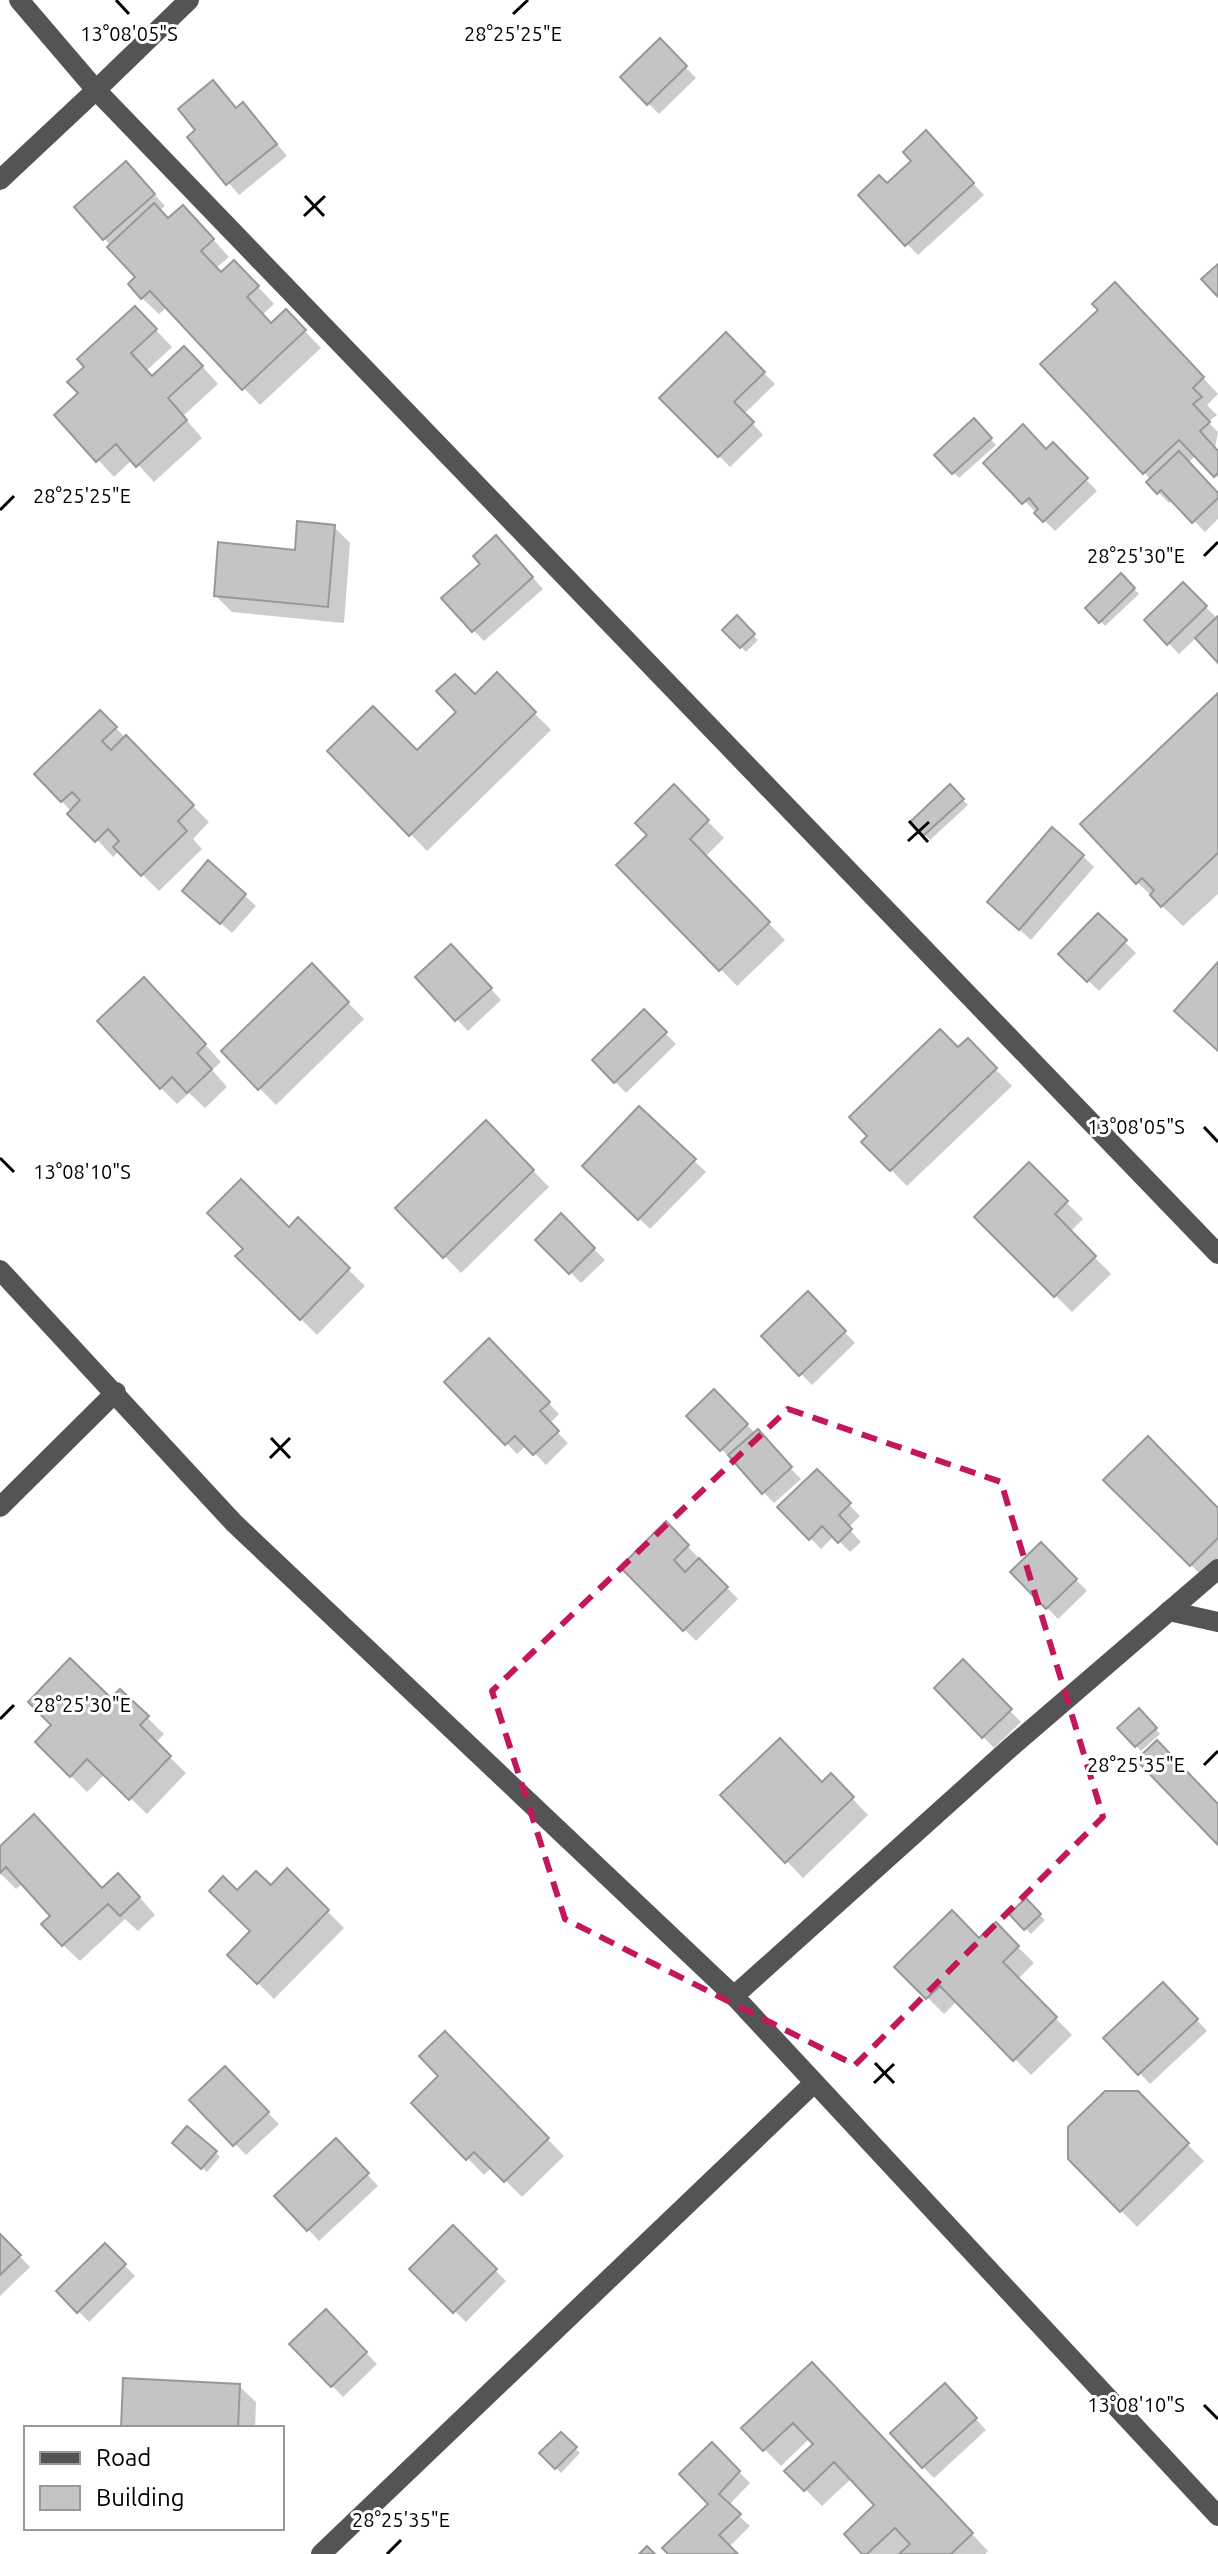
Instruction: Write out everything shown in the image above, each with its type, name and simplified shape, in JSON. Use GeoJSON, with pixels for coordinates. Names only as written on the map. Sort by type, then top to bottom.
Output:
{"type":"FeatureCollection","features":[{"type":"Feature","properties":{"kind":"street"},"geometry":{"type":"LineString","coordinates":[[19,0],[96,90],[1218,1254]]}},
{"type":"Feature","properties":{"kind":"street"},"geometry":{"type":"LineString","coordinates":[[0,180],[189,0]]}},
{"type":"Feature","properties":{"kind":"street"},"geometry":{"type":"LineString","coordinates":[[0,1270],[234,1523],[734,1996],[1218,2516]]}},
{"type":"Feature","properties":{"kind":"street"},"geometry":{"type":"LineString","coordinates":[[0,1507],[116,1392]]}},
{"type":"Feature","properties":{"kind":"street"},"geometry":{"type":"LineString","coordinates":[[734,1996],[1011,1747],[1218,1569]]}},
{"type":"Feature","properties":{"kind":"street"},"geometry":{"type":"LineString","coordinates":[[1169,1611],[1218,1622]]}},
{"type":"Feature","properties":{"kind":"street"},"geometry":{"type":"LineString","coordinates":[[321,2554],[813,2084]]}},
{"type":"Feature","properties":{"kind":"highlighted area"},"geometry":{"type":"Polygon","coordinates":[[[788,1409],[1001,1482],[1103,1817],[855,2065],[565,1919],[492,1691],[788,1409]]]}},
{"type":"Feature","properties":{"kind":"building"},"geometry":{"type":"Polygon","coordinates":[[[660,38],[687,66],[647,105],[620,77],[660,38]]]}},
{"type":"Feature","properties":{"kind":"building"},"geometry":{"type":"Polygon","coordinates":[[[213,80],[236,108],[243,102],[277,144],[226,185],[187,137],[195,130],[178,109],[213,80]]]}},
{"type":"Feature","properties":{"kind":"building"},"geometry":{"type":"Polygon","coordinates":[[[926,130],[974,183],[905,246],[858,195],[879,175],[887,183],[911,161],[903,152],[926,130]]]}},
{"type":"Feature","properties":{"kind":"building"},"geometry":{"type":"Polygon","coordinates":[[[126,161],[155,194],[103,240],[74,207],[126,161]]]}},
{"type":"Feature","properties":{"kind":"building"},"geometry":{"type":"Polygon","coordinates":[[[154,203],[168,218],[183,205],[214,239],[201,251],[221,272],[234,260],[259,286],[247,297],[271,323],[286,309],[306,330],[242,390],[150,291],[141,299],[128,284],[135,277],[107,247],[154,203]]]}},
{"type":"Feature","properties":{"kind":"building"},"geometry":{"type":"Polygon","coordinates":[[[1218,264],[1218,297],[1201,279],[1218,264]]]}},
{"type":"Feature","properties":{"kind":"building"},"geometry":{"type":"Polygon","coordinates":[[[1115,282],[1204,377],[1193,388],[1202,397],[1193,404],[1210,422],[1200,431],[1218,451],[1218,473],[1214,477],[1179,440],[1143,474],[1040,364],[1098,310],[1092,304],[1115,282]]]}},
{"type":"Feature","properties":{"kind":"building"},"geometry":{"type":"Polygon","coordinates":[[[135,306],[157,329],[131,353],[152,376],[184,346],[203,366],[168,398],[187,420],[136,467],[116,444],[96,462],[54,415],[78,393],[67,382],[84,367],[77,359],[135,306]]]}},
{"type":"Feature","properties":{"kind":"building"},"geometry":{"type":"Polygon","coordinates":[[[726,332],[765,372],[734,402],[754,422],[718,457],[659,398],[726,332]]]}},
{"type":"Feature","properties":{"kind":"building"},"geometry":{"type":"Polygon","coordinates":[[[974,418],[992,438],[952,474],[934,455],[974,418]]]}},
{"type":"Feature","properties":{"kind":"building"},"geometry":{"type":"Polygon","coordinates":[[[1023,424],[1046,449],[1053,442],[1088,478],[1043,522],[1034,513],[1038,509],[1029,498],[1022,504],[983,463],[1023,424]]]}},
{"type":"Feature","properties":{"kind":"building"},"geometry":{"type":"Polygon","coordinates":[[[1179,451],[1218,493],[1218,498],[1192,523],[1161,490],[1157,494],[1146,482],[1179,451]]]}},
{"type":"Feature","properties":{"kind":"building"},"geometry":{"type":"Polygon","coordinates":[[[297,521],[335,525],[328,607],[214,596],[218,542],[295,550],[297,521]]]}},
{"type":"Feature","properties":{"kind":"building"},"geometry":{"type":"Polygon","coordinates":[[[496,535],[533,577],[472,632],[441,598],[480,564],[473,556],[496,535]]]}},
{"type":"Feature","properties":{"kind":"building"},"geometry":{"type":"Polygon","coordinates":[[[1121,573],[1135,588],[1099,623],[1085,608],[1121,573]]]}},
{"type":"Feature","properties":{"kind":"building"},"geometry":{"type":"Polygon","coordinates":[[[1183,582],[1207,606],[1167,645],[1144,620],[1183,582]]]}},
{"type":"Feature","properties":{"kind":"building"},"geometry":{"type":"Polygon","coordinates":[[[737,615],[755,634],[740,648],[722,630],[737,615]]]}},
{"type":"Feature","properties":{"kind":"building"},"geometry":{"type":"Polygon","coordinates":[[[1218,616],[1218,663],[1195,638],[1218,616]]]}},
{"type":"Feature","properties":{"kind":"building"},"geometry":{"type":"Polygon","coordinates":[[[497,672],[536,712],[409,836],[327,751],[373,706],[417,750],[456,712],[436,691],[455,674],[475,694],[497,672]]]}},
{"type":"Feature","properties":{"kind":"building"},"geometry":{"type":"Polygon","coordinates":[[[1218,693],[1218,853],[1161,907],[1150,895],[1154,890],[1142,878],[1136,884],[1080,824],[1218,693]]]}},
{"type":"Feature","properties":{"kind":"building"},"geometry":{"type":"Polygon","coordinates":[[[100,710],[117,727],[102,741],[111,750],[126,735],[194,805],[178,821],[187,831],[141,876],[113,847],[119,841],[108,829],[95,842],[67,814],[80,800],[72,792],[61,802],[34,774],[100,710]]]}},
{"type":"Feature","properties":{"kind":"building"},"geometry":{"type":"Polygon","coordinates":[[[674,784],[709,820],[690,839],[770,922],[719,971],[616,865],[647,835],[635,823],[674,784]]]}},
{"type":"Feature","properties":{"kind":"building"},"geometry":{"type":"Polygon","coordinates":[[[950,784],[964,799],[923,836],[910,822],[950,784]]]}},
{"type":"Feature","properties":{"kind":"building"},"geometry":{"type":"Polygon","coordinates":[[[1052,827],[1084,855],[1019,930],[987,902],[1052,827]]]}},
{"type":"Feature","properties":{"kind":"building"},"geometry":{"type":"Polygon","coordinates":[[[208,860],[246,894],[220,924],[182,891],[208,860]]]}},
{"type":"Feature","properties":{"kind":"building"},"geometry":{"type":"Polygon","coordinates":[[[1098,913],[1127,940],[1087,982],[1058,954],[1098,913]]]}},
{"type":"Feature","properties":{"kind":"building"},"geometry":{"type":"Polygon","coordinates":[[[451,944],[492,988],[455,1021],[415,977],[451,944]]]}},
{"type":"Feature","properties":{"kind":"building"},"geometry":{"type":"Polygon","coordinates":[[[1218,962],[1218,1051],[1174,1011],[1218,962]]]}},
{"type":"Feature","properties":{"kind":"building"},"geometry":{"type":"Polygon","coordinates":[[[312,963],[349,1002],[258,1090],[221,1051],[312,963]]]}},
{"type":"Feature","properties":{"kind":"building"},"geometry":{"type":"Polygon","coordinates":[[[144,977],[206,1044],[197,1053],[212,1069],[187,1093],[172,1077],[160,1089],[97,1021],[144,977]]]}},
{"type":"Feature","properties":{"kind":"building"},"geometry":{"type":"Polygon","coordinates":[[[644,1009],[667,1032],[614,1083],[592,1060],[644,1009]]]}},
{"type":"Feature","properties":{"kind":"building"},"geometry":{"type":"Polygon","coordinates":[[[940,1029],[958,1047],[968,1038],[997,1068],[890,1171],[861,1142],[867,1136],[849,1117],[940,1029]]]}},
{"type":"Feature","properties":{"kind":"building"},"geometry":{"type":"Polygon","coordinates":[[[639,1106],[696,1159],[638,1220],[582,1166],[639,1106]]]}},
{"type":"Feature","properties":{"kind":"building"},"geometry":{"type":"Polygon","coordinates":[[[486,1120],[534,1170],[443,1258],[395,1208],[486,1120]]]}},
{"type":"Feature","properties":{"kind":"building"},"geometry":{"type":"Polygon","coordinates":[[[1029,1162],[1068,1201],[1055,1214],[1096,1256],[1054,1297],[974,1217],[1029,1162]]]}},
{"type":"Feature","properties":{"kind":"building"},"geometry":{"type":"Polygon","coordinates":[[[241,1179],[289,1227],[298,1217],[350,1268],[300,1320],[235,1256],[243,1249],[207,1213],[241,1179]]]}},
{"type":"Feature","properties":{"kind":"building"},"geometry":{"type":"Polygon","coordinates":[[[561,1213],[595,1248],[569,1274],[535,1240],[561,1213]]]}},
{"type":"Feature","properties":{"kind":"building"},"geometry":{"type":"Polygon","coordinates":[[[808,1291],[846,1331],[799,1376],[761,1336],[808,1291]]]}},
{"type":"Feature","properties":{"kind":"building"},"geometry":{"type":"Polygon","coordinates":[[[489,1338],[550,1402],[540,1411],[559,1431],[533,1455],[515,1436],[505,1445],[444,1382],[489,1338]]]}},
{"type":"Feature","properties":{"kind":"building"},"geometry":{"type":"Polygon","coordinates":[[[714,1389],[748,1424],[720,1451],[686,1416],[714,1389]]]}},
{"type":"Feature","properties":{"kind":"building"},"geometry":{"type":"Polygon","coordinates":[[[758,1429],[792,1467],[762,1494],[728,1455],[758,1429]]]}},
{"type":"Feature","properties":{"kind":"building"},"geometry":{"type":"Polygon","coordinates":[[[1148,1436],[1218,1508],[1218,1538],[1190,1566],[1103,1480],[1148,1436]]]}},
{"type":"Feature","properties":{"kind":"building"},"geometry":{"type":"Polygon","coordinates":[[[817,1469],[851,1503],[839,1515],[852,1529],[838,1543],[822,1526],[809,1540],[777,1507],[817,1469]]]}},
{"type":"Feature","properties":{"kind":"building"},"geometry":{"type":"Polygon","coordinates":[[[666,1521],[689,1545],[674,1560],[685,1572],[699,1558],[728,1587],[683,1631],[620,1567],[666,1521]]]}},
{"type":"Feature","properties":{"kind":"building"},"geometry":{"type":"Polygon","coordinates":[[[1041,1542],[1077,1579],[1046,1609],[1010,1572],[1041,1542]]]}},
{"type":"Feature","properties":{"kind":"building"},"geometry":{"type":"Polygon","coordinates":[[[70,1658],[111,1698],[120,1689],[149,1716],[140,1725],[171,1756],[129,1800],[87,1759],[70,1777],[35,1742],[51,1725],[28,1702],[70,1658]]]}},
{"type":"Feature","properties":{"kind":"building"},"geometry":{"type":"Polygon","coordinates":[[[963,1659],[1012,1709],[982,1738],[934,1688],[963,1659]]]}},
{"type":"Feature","properties":{"kind":"building"},"geometry":{"type":"Polygon","coordinates":[[[1139,1708],[1157,1728],[1135,1747],[1117,1728],[1139,1708]]]}},
{"type":"Feature","properties":{"kind":"building"},"geometry":{"type":"Polygon","coordinates":[[[780,1738],[822,1782],[831,1773],[854,1797],[785,1863],[720,1795],[780,1738]]]}},
{"type":"Feature","properties":{"kind":"building"},"geometry":{"type":"Polygon","coordinates":[[[1157,1740],[1218,1804],[1218,1845],[1136,1760],[1157,1740]]]}},
{"type":"Feature","properties":{"kind":"building"},"geometry":{"type":"Polygon","coordinates":[[[34,1814],[102,1888],[118,1873],[140,1897],[120,1916],[108,1904],[62,1946],[41,1924],[50,1916],[6,1867],[0,1873],[0,1846],[34,1814]]]}},
{"type":"Feature","properties":{"kind":"building"},"geometry":{"type":"Polygon","coordinates":[[[287,1868],[329,1910],[257,1984],[227,1955],[250,1931],[209,1891],[223,1876],[237,1890],[256,1871],[271,1885],[287,1868]]]}},
{"type":"Feature","properties":{"kind":"building"},"geometry":{"type":"Polygon","coordinates":[[[1026,1898],[1041,1914],[1024,1930],[1009,1914],[1026,1898]]]}},
{"type":"Feature","properties":{"kind":"building"},"geometry":{"type":"Polygon","coordinates":[[[952,1910],[979,1938],[996,1922],[1019,1946],[1003,1962],[1057,2017],[1013,2061],[940,1986],[926,1999],[894,1967],[952,1910]]]}},
{"type":"Feature","properties":{"kind":"building"},"geometry":{"type":"Polygon","coordinates":[[[1163,1982],[1198,2019],[1138,2075],[1103,2038],[1163,1982]]]}},
{"type":"Feature","properties":{"kind":"building"},"geometry":{"type":"Polygon","coordinates":[[[445,2031],[549,2138],[504,2182],[474,2152],[466,2160],[411,2103],[438,2076],[419,2056],[445,2031]]]}},
{"type":"Feature","properties":{"kind":"building"},"geometry":{"type":"Polygon","coordinates":[[[225,2066],[269,2112],[233,2146],[189,2100],[225,2066]]]}},
{"type":"Feature","properties":{"kind":"building"},"geometry":{"type":"Polygon","coordinates":[[[1105,2091],[1138,2091],[1189,2143],[1120,2212],[1068,2159],[1068,2127],[1105,2091]]]}},
{"type":"Feature","properties":{"kind":"building"},"geometry":{"type":"Polygon","coordinates":[[[187,2126],[217,2151],[201,2169],[172,2143],[187,2126]]]}},
{"type":"Feature","properties":{"kind":"building"},"geometry":{"type":"Polygon","coordinates":[[[336,2138],[369,2173],[307,2231],[274,2196],[336,2138]]]}},
{"type":"Feature","properties":{"kind":"building"},"geometry":{"type":"Polygon","coordinates":[[[453,2225],[497,2269],[453,2313],[409,2269],[453,2225]]]}},
{"type":"Feature","properties":{"kind":"building"},"geometry":{"type":"Polygon","coordinates":[[[0,2234],[21,2255],[0,2275],[0,2234]]]}},
{"type":"Feature","properties":{"kind":"building"},"geometry":{"type":"Polygon","coordinates":[[[105,2243],[126,2264],[77,2313],[56,2291],[105,2243]]]}},
{"type":"Feature","properties":{"kind":"building"},"geometry":{"type":"Polygon","coordinates":[[[326,2309],[367,2352],[331,2387],[289,2344],[326,2309]]]}},
{"type":"Feature","properties":{"kind":"building"},"geometry":{"type":"Polygon","coordinates":[[[812,2362],[973,2533],[951,2554],[899,2554],[910,2544],[895,2528],[867,2554],[862,2554],[844,2534],[874,2505],[834,2462],[804,2491],[784,2471],[813,2444],[793,2423],[763,2451],[741,2428],[812,2362]]]}},
{"type":"Feature","properties":{"kind":"building"},"geometry":{"type":"Polygon","coordinates":[[[123,2378],[240,2384],[238,2426],[121,2426],[123,2378]]]}},
{"type":"Feature","properties":{"kind":"building"},"geometry":{"type":"Polygon","coordinates":[[[945,2383],[977,2418],[922,2468],[890,2433],[945,2383]]]}},
{"type":"Feature","properties":{"kind":"building"},"geometry":{"type":"Polygon","coordinates":[[[561,2432],[577,2447],[555,2469],[539,2453],[561,2432]]]}},
{"type":"Feature","properties":{"kind":"building"},"geometry":{"type":"Polygon","coordinates":[[[712,2442],[740,2471],[719,2494],[741,2514],[719,2535],[738,2554],[668,2554],[662,2548],[708,2504],[679,2474],[712,2442]]]}},
{"type":"Feature","properties":{"kind":"building"},"geometry":{"type":"Polygon","coordinates":[[[647,2546],[655,2554],[639,2554],[647,2546]]]}}]}
